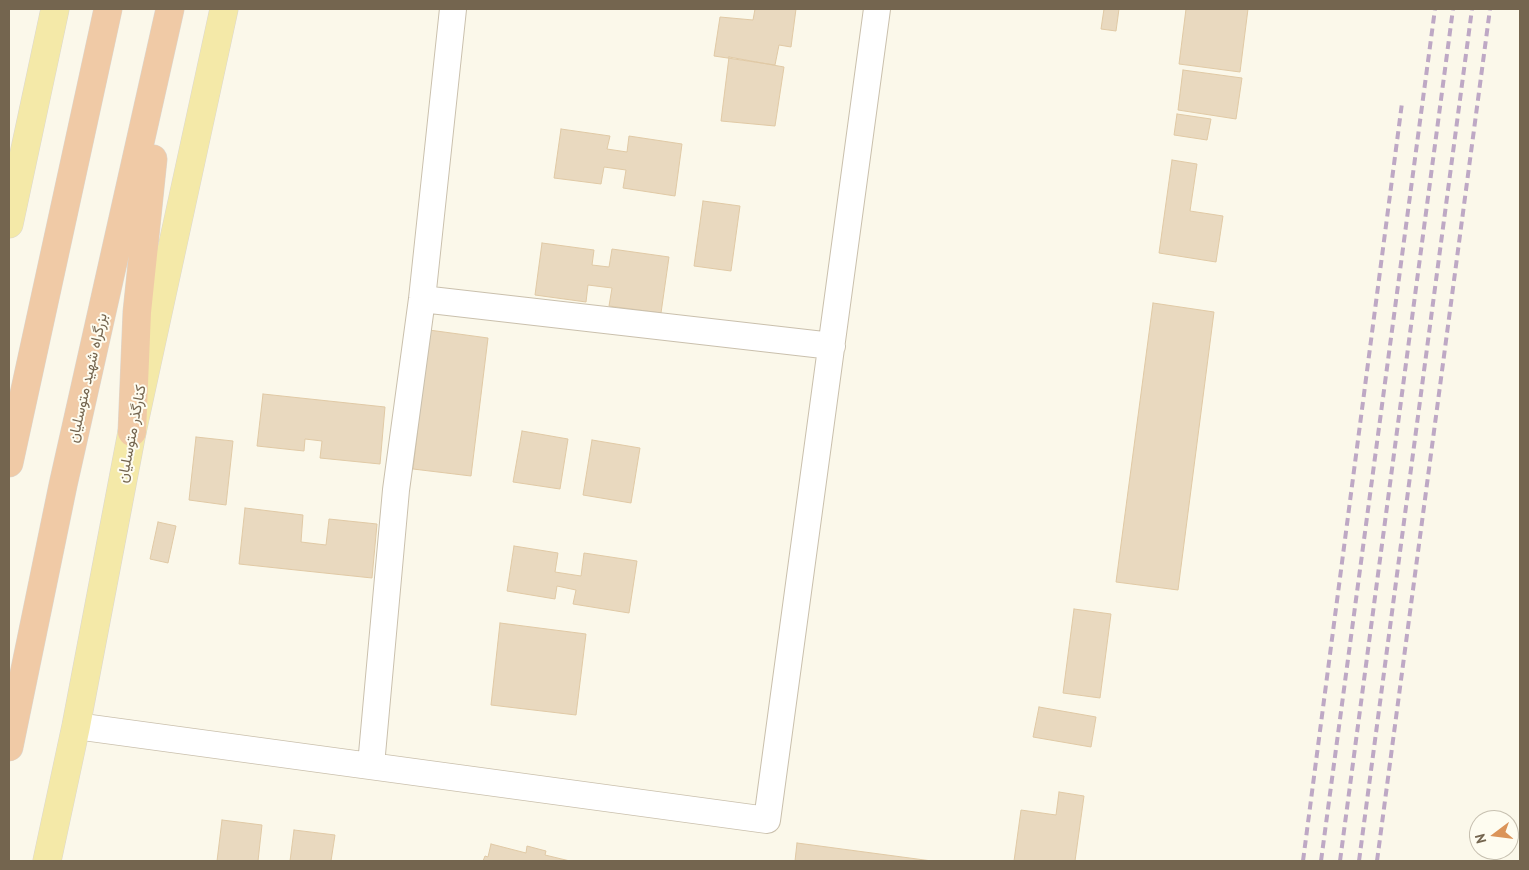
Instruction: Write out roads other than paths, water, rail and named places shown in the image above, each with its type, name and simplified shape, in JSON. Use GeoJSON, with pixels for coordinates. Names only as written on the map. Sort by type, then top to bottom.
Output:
{"type":"FeatureCollection","features":[{"type":"Feature","properties":{"kind":"highway"},"geometry":{"type":"LineString","coordinates":[[9,463],[108,9]]}},
{"type":"Feature","properties":{"kind":"highway","name":"بزرگراه شهید متوسلیان"},"geometry":{"type":"LineString","coordinates":[[9,747],[63,485],[170,9]]}},
{"type":"Feature","properties":{"kind":"highway"},"geometry":{"type":"LineString","coordinates":[[132,432],[137,312],[164,39]]}},
{"type":"Feature","properties":{"kind":"main road"},"geometry":{"type":"LineString","coordinates":[[9,224],[55,9]]}},
{"type":"Feature","properties":{"kind":"main road","name":"کنارگذر متوسلیان"},"geometry":{"type":"LineString","coordinates":[[47,861],[76,726],[132,432],[224,9]]}},
{"type":"Feature","properties":{"kind":"street"},"geometry":{"type":"LineString","coordinates":[[371,766],[396,490],[422,299],[453,9]]}},
{"type":"Feature","properties":{"kind":"street"},"geometry":{"type":"LineString","coordinates":[[76,726],[767,820],[877,9]]}},
{"type":"Feature","properties":{"kind":"street"},"geometry":{"type":"LineString","coordinates":[[422,299],[832,346]]}},
{"type":"Feature","properties":{"kind":"railway"},"geometry":{"type":"LineString","coordinates":[[1321,861],[1435,9]]}},
{"type":"Feature","properties":{"kind":"railway"},"geometry":{"type":"LineString","coordinates":[[1340,861],[1453,9]]}},
{"type":"Feature","properties":{"kind":"railway"},"geometry":{"type":"LineString","coordinates":[[1359,861],[1472,9]]}},
{"type":"Feature","properties":{"kind":"railway"},"geometry":{"type":"LineString","coordinates":[[1377,861],[1490,9]]}},
{"type":"Feature","properties":{"kind":"railway"},"geometry":{"type":"LineString","coordinates":[[1303,861],[1402,103]]}}]}
